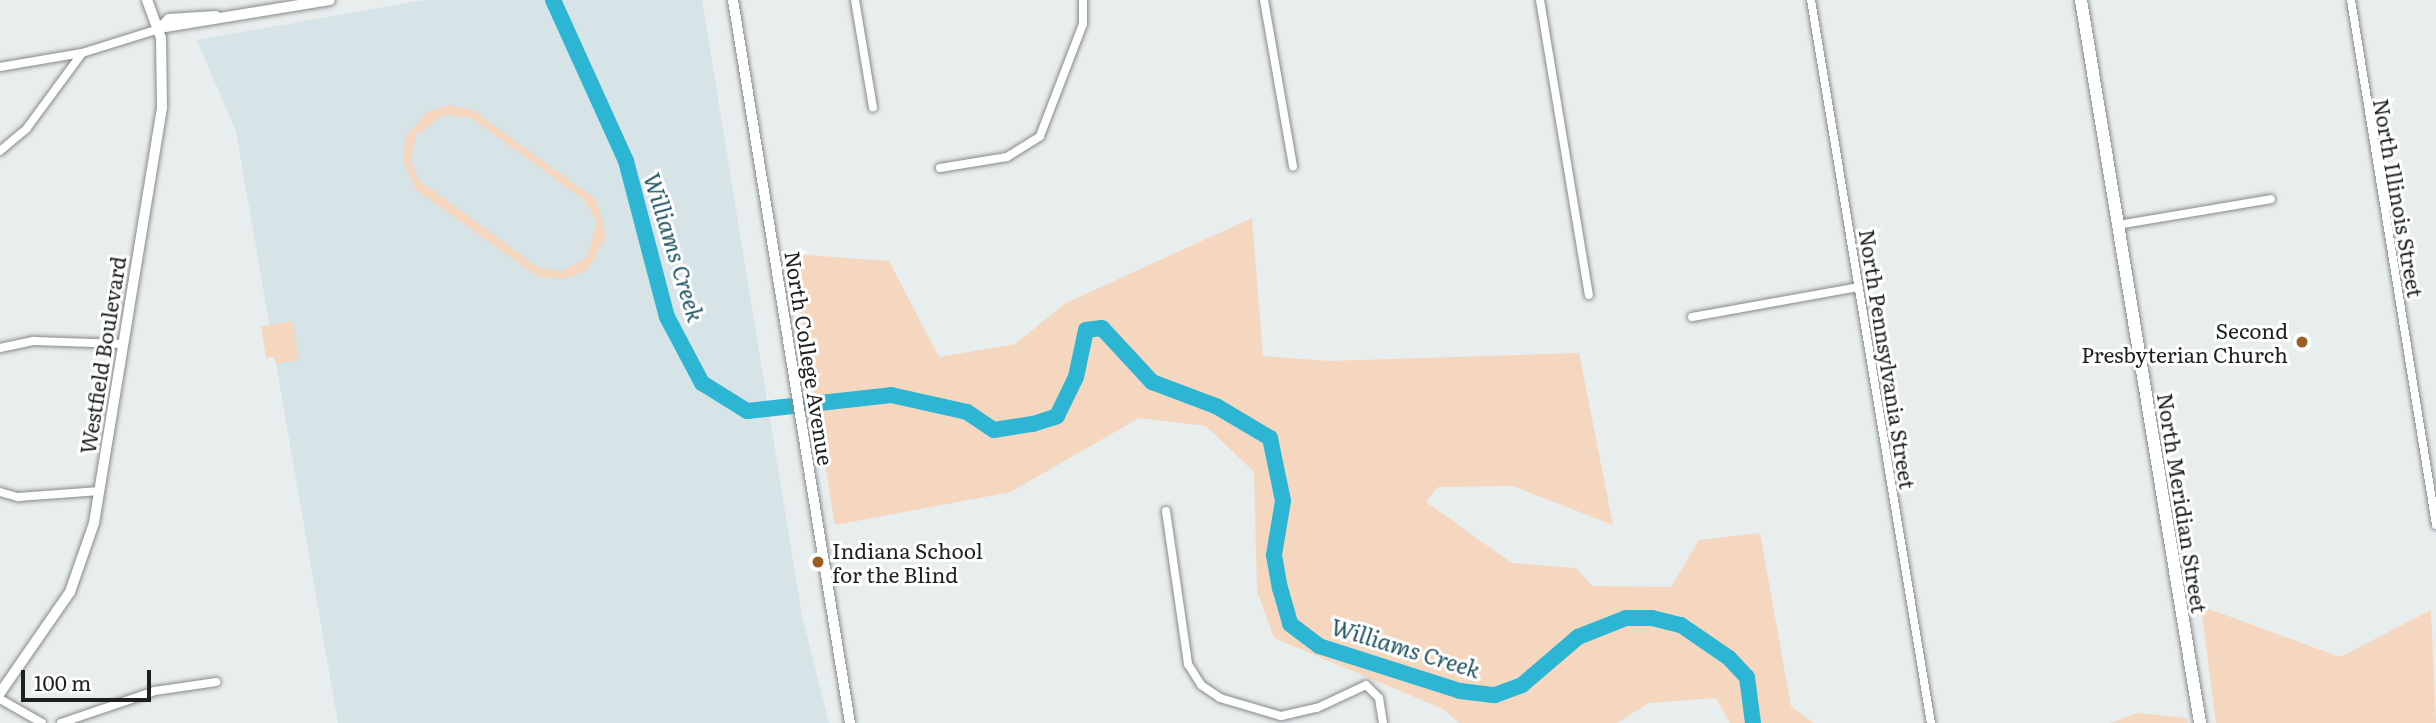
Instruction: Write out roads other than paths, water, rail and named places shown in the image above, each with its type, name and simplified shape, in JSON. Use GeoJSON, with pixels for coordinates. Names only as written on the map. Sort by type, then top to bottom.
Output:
{"type":"FeatureCollection","features":[{"type":"Feature","properties":{"kind":"main road","name":"North College Avenue"},"geometry":{"type":"LineString","coordinates":[[733,0],[850,723]]}},
{"type":"Feature","properties":{"kind":"main road","name":"North Meridian Street"},"geometry":{"type":"LineString","coordinates":[[2081,0],[2199,720]]}},
{"type":"Feature","properties":{"kind":"street","name":"Westfield Boulevard"},"geometry":{"type":"LineString","coordinates":[[0,693],[73,585],[100,491],[160,122],[162,28],[147,0]]}},
{"type":"Feature","properties":{"kind":"street"},"geometry":{"type":"LineString","coordinates":[[0,67],[82,52],[162,28],[330,0]]}},
{"type":"Feature","properties":{"kind":"street"},"geometry":{"type":"LineString","coordinates":[[855,0],[873,107]]}},
{"type":"Feature","properties":{"kind":"street"},"geometry":{"type":"LineString","coordinates":[[940,168],[1007,157],[1040,136],[1083,24],[1083,0]]}},
{"type":"Feature","properties":{"kind":"street"},"geometry":{"type":"LineString","coordinates":[[1264,0],[1293,167]]}},
{"type":"Feature","properties":{"kind":"street"},"geometry":{"type":"LineString","coordinates":[[1540,0],[1589,295]]}},
{"type":"Feature","properties":{"kind":"street","name":"North Pennsylvania Street"},"geometry":{"type":"LineString","coordinates":[[1811,0],[1931,723]]}},
{"type":"Feature","properties":{"kind":"street","name":"North Illinois Street"},"geometry":{"type":"LineString","coordinates":[[2351,0],[2436,525]]}},
{"type":"Feature","properties":{"kind":"street"},"geometry":{"type":"LineString","coordinates":[[0,151],[27,128],[82,52]]}},
{"type":"Feature","properties":{"kind":"street"},"geometry":{"type":"LineString","coordinates":[[2118,225],[2271,199]]}},
{"type":"Feature","properties":{"kind":"street"},"geometry":{"type":"LineString","coordinates":[[1692,317],[1858,287]]}},
{"type":"Feature","properties":{"kind":"street"},"geometry":{"type":"LineString","coordinates":[[0,348],[34,341],[123,344]]}},
{"type":"Feature","properties":{"kind":"street"},"geometry":{"type":"LineString","coordinates":[[0,492],[18,497],[100,491]]}},
{"type":"Feature","properties":{"kind":"street"},"geometry":{"type":"LineString","coordinates":[[1166,511],[1188,664],[1201,685],[1220,698],[1282,716],[1307,712],[1366,685],[1379,698],[1383,723]]}},
{"type":"Feature","properties":{"kind":"street"},"geometry":{"type":"LineString","coordinates":[[61,723],[155,691],[216,682]]}},
{"type":"Feature","properties":{"kind":"street"},"geometry":{"type":"LineString","coordinates":[[0,699],[42,723]]}},
{"type":"Feature","properties":{"kind":"waterway","name":"Williams Creek"},"geometry":{"type":"LineString","coordinates":[[553,0],[626,161],[667,317],[702,383],[747,411],[891,395],[967,412],[994,430],[1033,424],[1057,416],[1076,377],[1086,330],[1102,328],[1152,382],[1216,406],[1270,438],[1283,501],[1274,555],[1280,588],[1290,624],[1319,646],[1460,691],[1495,695],[1522,685],[1578,637],[1626,618],[1652,618],[1681,625],[1729,658],[1747,677],[1753,723]]}},
{"type":"Feature","properties":{"kind":"place","name":"Second Presbyterian Church"},"geometry":{"type":"Point","coordinates":[2302,342]}},
{"type":"Feature","properties":{"kind":"place","name":"Indiana School for the Blind"},"geometry":{"type":"Point","coordinates":[818,562]}}]}
